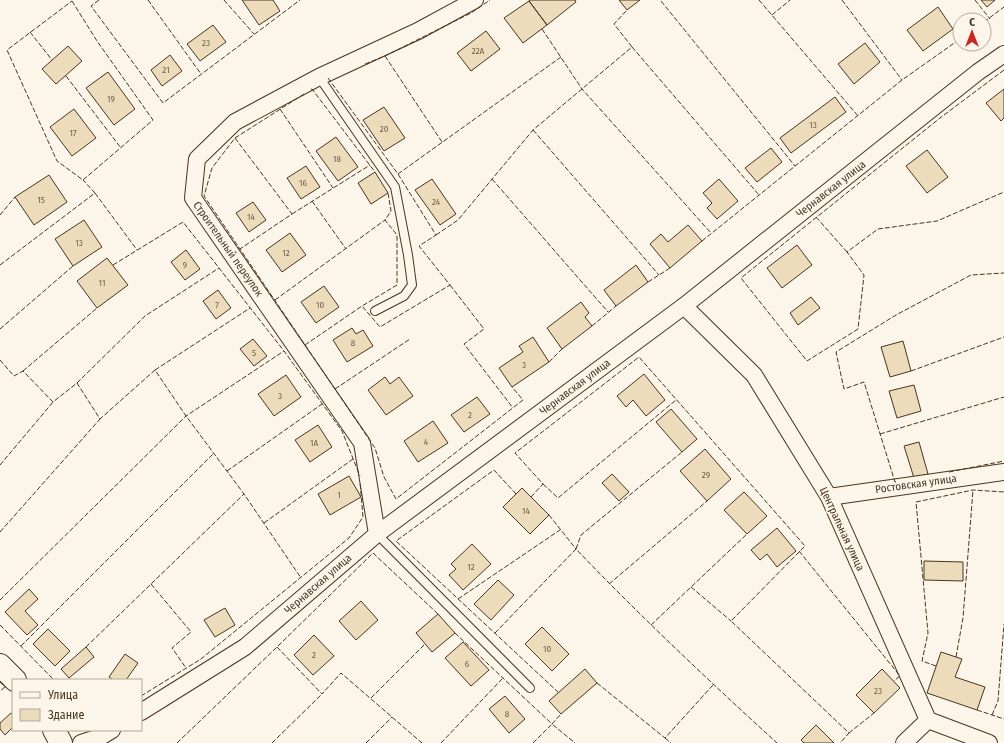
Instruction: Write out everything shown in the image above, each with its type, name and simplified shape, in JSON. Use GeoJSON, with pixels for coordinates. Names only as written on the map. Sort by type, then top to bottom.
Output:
{"type":"FeatureCollection","features":[{"type":"Feature","properties":{"kind":"street","name":"Строительный переулок"},"geometry":{"type":"LineString","coordinates":[[377,534],[362,443],[193,198],[197,159],[235,122],[319,77],[418,31],[475,0]]}},
{"type":"Feature","properties":{"kind":"street","name":"Чернавская улица"},"geometry":{"type":"LineString","coordinates":[[142,711],[245,647],[377,534],[684,306],[972,77],[1004,54]]}},
{"type":"Feature","properties":{"kind":"street","name":"Центральная улица"},"geometry":{"type":"LineString","coordinates":[[684,306],[754,375],[829,496],[928,720]]}},
{"type":"Feature","properties":{"kind":"street","name":"Ростовская улица"},"geometry":{"type":"LineString","coordinates":[[829,496],[1004,472]]}},
{"type":"Feature","properties":{"kind":"street"},"geometry":{"type":"LineString","coordinates":[[0,665],[14,679]]}},
{"type":"Feature","properties":{"kind":"street"},"geometry":{"type":"LineString","coordinates":[[904,743],[928,720],[989,743]]}},
{"type":"Feature","properties":{"kind":"street"},"geometry":{"type":"LineString","coordinates":[[55,731],[61,743]]}},
{"type":"Feature","properties":{"kind":"street"},"geometry":{"type":"LineString","coordinates":[[81,743],[102,736],[110,731]]}},
{"type":"Feature","properties":{"kind":"lane"},"geometry":{"type":"LineString","coordinates":[[319,77],[395,187],[408,255],[412,286],[404,296],[375,311]]}},
{"type":"Feature","properties":{"kind":"lane"},"geometry":{"type":"LineString","coordinates":[[377,534],[530,688]]}},
{"type":"Feature","properties":{"kind":"building"},"geometry":{"type":"Polygon","coordinates":[[[242,0],[273,0],[280,11],[259,25],[242,0]]]}},
{"type":"Feature","properties":{"kind":"building"},"geometry":{"type":"Polygon","coordinates":[[[575,0],[576,2],[547,25],[529,1],[575,0]]]}},
{"type":"Feature","properties":{"kind":"building"},"geometry":{"type":"Polygon","coordinates":[[[619,0],[640,0],[627,10],[619,0]]]}},
{"type":"Feature","properties":{"kind":"building"},"geometry":{"type":"Polygon","coordinates":[[[981,0],[995,0],[987,7],[981,0]]]}},
{"type":"Feature","properties":{"kind":"building"},"geometry":{"type":"Polygon","coordinates":[[[529,1],[547,25],[523,43],[504,18],[529,1]]]}},
{"type":"Feature","properties":{"kind":"building"},"geometry":{"type":"Polygon","coordinates":[[[938,7],[952,28],[952,30],[923,51],[907,30],[938,7]]]}},
{"type":"Feature","properties":{"kind":"building"},"geometry":{"type":"Polygon","coordinates":[[[213,25],[226,42],[200,61],[187,44],[213,25]]]}},
{"type":"Feature","properties":{"kind":"building"},"geometry":{"type":"Polygon","coordinates":[[[486,31],[500,49],[471,71],[457,53],[486,31]]]}},
{"type":"Feature","properties":{"kind":"building"},"geometry":{"type":"Polygon","coordinates":[[[865,43],[880,62],[854,84],[838,64],[865,43]]]}},
{"type":"Feature","properties":{"kind":"building"},"geometry":{"type":"Polygon","coordinates":[[[68,46],[82,61],[56,84],[42,69],[68,46]]]}},
{"type":"Feature","properties":{"kind":"building"},"geometry":{"type":"Polygon","coordinates":[[[170,55],[182,71],[162,86],[151,70],[170,55]]]}},
{"type":"Feature","properties":{"kind":"building"},"geometry":{"type":"Polygon","coordinates":[[[108,72],[135,109],[114,125],[86,88],[108,72]]]}},
{"type":"Feature","properties":{"kind":"building"},"geometry":{"type":"Polygon","coordinates":[[[1004,89],[1004,118],[1001,121],[986,103],[1004,89]]]}},
{"type":"Feature","properties":{"kind":"building"},"geometry":{"type":"Polygon","coordinates":[[[835,97],[846,112],[791,153],[780,138],[835,97]]]}},
{"type":"Feature","properties":{"kind":"building"},"geometry":{"type":"Polygon","coordinates":[[[384,107],[405,138],[384,151],[363,120],[384,107]]]}},
{"type":"Feature","properties":{"kind":"building"},"geometry":{"type":"Polygon","coordinates":[[[74,109],[96,138],[72,156],[50,127],[74,109]]]}},
{"type":"Feature","properties":{"kind":"building"},"geometry":{"type":"Polygon","coordinates":[[[336,137],[358,167],[338,181],[316,151],[336,137]]]}},
{"type":"Feature","properties":{"kind":"building"},"geometry":{"type":"Polygon","coordinates":[[[771,148],[782,162],[757,182],[745,168],[771,148]]]}},
{"type":"Feature","properties":{"kind":"building"},"geometry":{"type":"Polygon","coordinates":[[[927,150],[948,177],[927,193],[906,166],[927,150]]]}},
{"type":"Feature","properties":{"kind":"building"},"geometry":{"type":"Polygon","coordinates":[[[306,166],[320,187],[301,199],[287,178],[306,166]]]}},
{"type":"Feature","properties":{"kind":"building"},"geometry":{"type":"Polygon","coordinates":[[[375,172],[388,193],[371,204],[358,183],[375,172]]]}},
{"type":"Feature","properties":{"kind":"building"},"geometry":{"type":"Polygon","coordinates":[[[49,175],[67,202],[34,225],[15,197],[49,175]]]}},
{"type":"Feature","properties":{"kind":"building"},"geometry":{"type":"Polygon","coordinates":[[[432,179],[456,214],[440,225],[415,190],[432,179]]]}},
{"type":"Feature","properties":{"kind":"building"},"geometry":{"type":"Polygon","coordinates":[[[719,179],[738,201],[717,219],[707,208],[712,203],[703,193],[719,179]]]}},
{"type":"Feature","properties":{"kind":"building"},"geometry":{"type":"Polygon","coordinates":[[[253,202],[266,220],[249,232],[236,213],[253,202]]]}},
{"type":"Feature","properties":{"kind":"building"},"geometry":{"type":"Polygon","coordinates":[[[84,220],[102,247],[73,266],[55,239],[84,220]]]}},
{"type":"Feature","properties":{"kind":"building"},"geometry":{"type":"Polygon","coordinates":[[[688,225],[702,241],[670,268],[650,244],[661,234],[668,242],[688,225]]]}},
{"type":"Feature","properties":{"kind":"building"},"geometry":{"type":"Polygon","coordinates":[[[290,233],[306,255],[282,272],[266,250],[290,233]]]}},
{"type":"Feature","properties":{"kind":"building"},"geometry":{"type":"Polygon","coordinates":[[[797,245],[812,265],[782,288],[767,268],[797,245]]]}},
{"type":"Feature","properties":{"kind":"building"},"geometry":{"type":"Polygon","coordinates":[[[186,250],[200,269],[185,280],[171,262],[186,250]]]}},
{"type":"Feature","properties":{"kind":"building"},"geometry":{"type":"Polygon","coordinates":[[[107,258],[128,285],[97,308],[77,281],[107,258]]]}},
{"type":"Feature","properties":{"kind":"building"},"geometry":{"type":"Polygon","coordinates":[[[636,265],[648,282],[616,306],[604,290],[636,265]]]}},
{"type":"Feature","properties":{"kind":"building"},"geometry":{"type":"Polygon","coordinates":[[[324,286],[339,307],[316,323],[301,302],[324,286]]]}},
{"type":"Feature","properties":{"kind":"building"},"geometry":{"type":"Polygon","coordinates":[[[218,290],[231,308],[216,319],[203,301],[218,290]]]}},
{"type":"Feature","properties":{"kind":"building"},"geometry":{"type":"Polygon","coordinates":[[[811,297],[820,308],[798,325],[790,313],[811,297]]]}},
{"type":"Feature","properties":{"kind":"building"},"geometry":{"type":"Polygon","coordinates":[[[581,302],[589,313],[585,317],[592,326],[562,349],[547,328],[581,302]]]}},
{"type":"Feature","properties":{"kind":"building"},"geometry":{"type":"Polygon","coordinates":[[[352,328],[356,334],[363,330],[373,346],[347,362],[333,340],[352,328]]]}},
{"type":"Feature","properties":{"kind":"building"},"geometry":{"type":"Polygon","coordinates":[[[533,337],[549,362],[512,387],[499,368],[523,352],[519,346],[533,337]]]}},
{"type":"Feature","properties":{"kind":"building"},"geometry":{"type":"Polygon","coordinates":[[[253,339],[267,356],[254,366],[240,349],[253,339]]]}},
{"type":"Feature","properties":{"kind":"building"},"geometry":{"type":"Polygon","coordinates":[[[903,341],[911,371],[890,377],[881,347],[903,341]]]}},
{"type":"Feature","properties":{"kind":"building"},"geometry":{"type":"Polygon","coordinates":[[[644,374],[665,400],[646,416],[633,400],[626,407],[617,396],[644,374]]]}},
{"type":"Feature","properties":{"kind":"building"},"geometry":{"type":"Polygon","coordinates":[[[286,375],[301,397],[274,416],[258,394],[286,375]]]}},
{"type":"Feature","properties":{"kind":"building"},"geometry":{"type":"Polygon","coordinates":[[[385,377],[390,384],[399,377],[413,396],[386,415],[368,390],[385,377]]]}},
{"type":"Feature","properties":{"kind":"building"},"geometry":{"type":"Polygon","coordinates":[[[914,385],[921,411],[897,418],[889,391],[914,385]]]}},
{"type":"Feature","properties":{"kind":"building"},"geometry":{"type":"Polygon","coordinates":[[[477,397],[490,414],[464,432],[451,415],[477,397]]]}},
{"type":"Feature","properties":{"kind":"building"},"geometry":{"type":"Polygon","coordinates":[[[671,409],[697,439],[682,452],[656,422],[671,409]]]}},
{"type":"Feature","properties":{"kind":"building"},"geometry":{"type":"Polygon","coordinates":[[[433,421],[448,443],[418,462],[404,441],[433,421]]]}},
{"type":"Feature","properties":{"kind":"building"},"geometry":{"type":"Polygon","coordinates":[[[318,425],[332,447],[310,462],[295,440],[318,425]]]}},
{"type":"Feature","properties":{"kind":"building"},"geometry":{"type":"Polygon","coordinates":[[[919,442],[928,474],[914,478],[904,446],[919,442]]]}},
{"type":"Feature","properties":{"kind":"building"},"geometry":{"type":"Polygon","coordinates":[[[705,449],[731,479],[707,501],[680,471],[705,449]]]}},
{"type":"Feature","properties":{"kind":"building"},"geometry":{"type":"Polygon","coordinates":[[[612,474],[629,492],[619,501],[602,483],[612,474]]]}},
{"type":"Feature","properties":{"kind":"building"},"geometry":{"type":"Polygon","coordinates":[[[349,476],[361,497],[330,515],[318,494],[349,476]]]}},
{"type":"Feature","properties":{"kind":"building"},"geometry":{"type":"Polygon","coordinates":[[[522,488],[549,515],[530,534],[503,507],[522,488]]]}},
{"type":"Feature","properties":{"kind":"building"},"geometry":{"type":"Polygon","coordinates":[[[744,492],[767,516],[747,534],[724,510],[744,492]]]}},
{"type":"Feature","properties":{"kind":"building"},"geometry":{"type":"Polygon","coordinates":[[[777,528],[796,551],[777,567],[767,554],[760,560],[751,550],[777,528]]]}},
{"type":"Feature","properties":{"kind":"building"},"geometry":{"type":"Polygon","coordinates":[[[472,544],[491,564],[463,590],[449,575],[456,569],[451,564],[472,544]]]}},
{"type":"Feature","properties":{"kind":"building"},"geometry":{"type":"Polygon","coordinates":[[[924,561],[963,562],[963,581],[924,580],[924,561]]]}},
{"type":"Feature","properties":{"kind":"building"},"geometry":{"type":"Polygon","coordinates":[[[498,580],[514,595],[491,620],[474,604],[498,580]]]}},
{"type":"Feature","properties":{"kind":"building"},"geometry":{"type":"Polygon","coordinates":[[[29,589],[38,599],[25,611],[38,625],[27,635],[5,612],[29,589]]]}},
{"type":"Feature","properties":{"kind":"building"},"geometry":{"type":"Polygon","coordinates":[[[361,601],[378,620],[356,640],[339,621],[361,601]]]}},
{"type":"Feature","properties":{"kind":"building"},"geometry":{"type":"Polygon","coordinates":[[[225,608],[235,625],[215,637],[204,620],[225,608]]]}},
{"type":"Feature","properties":{"kind":"building"},"geometry":{"type":"Polygon","coordinates":[[[438,614],[455,633],[432,652],[416,633],[438,614]]]}},
{"type":"Feature","properties":{"kind":"building"},"geometry":{"type":"Polygon","coordinates":[[[542,627],[569,654],[552,671],[525,644],[542,627]]]}},
{"type":"Feature","properties":{"kind":"building"},"geometry":{"type":"Polygon","coordinates":[[[48,629],[70,651],[55,666],[33,644],[48,629]]]}},
{"type":"Feature","properties":{"kind":"building"},"geometry":{"type":"Polygon","coordinates":[[[314,635],[334,656],[313,675],[294,655],[314,635]]]}},
{"type":"Feature","properties":{"kind":"building"},"geometry":{"type":"Polygon","coordinates":[[[463,642],[489,670],[471,686],[445,658],[463,642]]]}},
{"type":"Feature","properties":{"kind":"building"},"geometry":{"type":"Polygon","coordinates":[[[86,647],[94,657],[69,678],[61,669],[86,647]]]}},
{"type":"Feature","properties":{"kind":"building"},"geometry":{"type":"Polygon","coordinates":[[[941,652],[962,659],[955,677],[985,687],[977,710],[927,693],[941,652]]]}},
{"type":"Feature","properties":{"kind":"building"},"geometry":{"type":"Polygon","coordinates":[[[125,654],[138,663],[127,679],[112,679],[109,677],[125,654]]]}},
{"type":"Feature","properties":{"kind":"building"},"geometry":{"type":"Polygon","coordinates":[[[585,669],[597,683],[561,714],[549,701],[585,669]]]}},
{"type":"Feature","properties":{"kind":"building"},"geometry":{"type":"Polygon","coordinates":[[[882,669],[900,688],[874,713],[856,695],[882,669]]]}},
{"type":"Feature","properties":{"kind":"building"},"geometry":{"type":"Polygon","coordinates":[[[505,696],[525,719],[509,733],[489,709],[505,696]]]}},
{"type":"Feature","properties":{"kind":"building"},"geometry":{"type":"Polygon","coordinates":[[[11,713],[12,714],[12,728],[5,735],[0,729],[0,723],[11,713]]]}},
{"type":"Feature","properties":{"kind":"building"},"geometry":{"type":"Polygon","coordinates":[[[816,725],[834,743],[804,743],[801,740],[816,725]]]}},
{"type":"Feature","properties":{"kind":"fence"},"geometry":{"type":"LineString","coordinates":[[99,0],[91,6],[163,103],[300,0]]}},
{"type":"Feature","properties":{"kind":"fence"},"geometry":{"type":"LineString","coordinates":[[148,0],[201,74]]}},
{"type":"Feature","properties":{"kind":"fence"},"geometry":{"type":"LineString","coordinates":[[224,0],[254,34]]}},
{"type":"Feature","properties":{"kind":"fence"},"geometry":{"type":"LineString","coordinates":[[365,64],[385,56],[471,13],[490,0]]}},
{"type":"Feature","properties":{"kind":"fence"},"geometry":{"type":"LineString","coordinates":[[759,0],[858,116]]}},
{"type":"Feature","properties":{"kind":"fence"},"geometry":{"type":"LineString","coordinates":[[772,15],[790,0]]}},
{"type":"Feature","properties":{"kind":"fence"},"geometry":{"type":"LineString","coordinates":[[842,0],[902,80]]}},
{"type":"Feature","properties":{"kind":"fence"},"geometry":{"type":"LineString","coordinates":[[975,0],[984,12]]}},
{"type":"Feature","properties":{"kind":"fence"},"geometry":{"type":"LineString","coordinates":[[72,1],[97,41],[153,120],[83,180],[57,161],[7,50],[72,1]]}},
{"type":"Feature","properties":{"kind":"fence"},"geometry":{"type":"LineString","coordinates":[[661,1],[795,166]]}},
{"type":"Feature","properties":{"kind":"fence"},"geometry":{"type":"LineString","coordinates":[[992,16],[1004,7]]}},
{"type":"Feature","properties":{"kind":"fence"},"geometry":{"type":"LineString","coordinates":[[436,235],[458,220],[533,130],[632,47],[614,24],[627,10]]}},
{"type":"Feature","properties":{"kind":"fence"},"geometry":{"type":"LineString","coordinates":[[542,29],[582,89],[711,233]]}},
{"type":"Feature","properties":{"kind":"fence"},"geometry":{"type":"LineString","coordinates":[[30,32],[52,60]]}},
{"type":"Feature","properties":{"kind":"fence"},"geometry":{"type":"LineString","coordinates":[[702,241],[902,80],[952,45]]}},
{"type":"Feature","properties":{"kind":"fence"},"geometry":{"type":"LineString","coordinates":[[632,47],[759,195]]}},
{"type":"Feature","properties":{"kind":"fence"},"geometry":{"type":"LineString","coordinates":[[385,56],[442,142]]}},
{"type":"Feature","properties":{"kind":"fence"},"geometry":{"type":"LineString","coordinates":[[398,174],[561,57]]}},
{"type":"Feature","properties":{"kind":"fence"},"geometry":{"type":"LineString","coordinates":[[1004,70],[940,118],[741,278],[807,361],[858,329],[864,275],[847,252],[878,229],[937,221],[1004,192]]}},
{"type":"Feature","properties":{"kind":"fence"},"geometry":{"type":"LineString","coordinates":[[66,76],[121,148]]}},
{"type":"Feature","properties":{"kind":"fence"},"geometry":{"type":"LineString","coordinates":[[328,78],[398,174],[436,235],[419,246],[450,285],[380,327],[362,306],[397,285],[397,235],[385,220],[391,211],[388,193]]}},
{"type":"Feature","properties":{"kind":"fence"},"geometry":{"type":"LineString","coordinates":[[311,89],[375,172]]}},
{"type":"Feature","properties":{"kind":"fence"},"geometry":{"type":"LineString","coordinates":[[304,94],[235,138],[212,168],[204,196],[375,448],[384,477],[396,499],[523,400],[512,387]]}},
{"type":"Feature","properties":{"kind":"fence"},"geometry":{"type":"LineString","coordinates":[[280,109],[333,188]]}},
{"type":"Feature","properties":{"kind":"fence"},"geometry":{"type":"LineString","coordinates":[[533,130],[659,275]]}},
{"type":"Feature","properties":{"kind":"fence"},"geometry":{"type":"LineString","coordinates":[[235,138],[292,214],[240,249]]}},
{"type":"Feature","properties":{"kind":"fence"},"geometry":{"type":"LineString","coordinates":[[292,214],[370,165]]}},
{"type":"Feature","properties":{"kind":"fence"},"geometry":{"type":"LineString","coordinates":[[492,179],[608,312]]}},
{"type":"Feature","properties":{"kind":"fence"},"geometry":{"type":"LineString","coordinates":[[0,265],[95,193],[83,180]]}},
{"type":"Feature","properties":{"kind":"fence"},"geometry":{"type":"LineString","coordinates":[[95,193],[137,250]]}},
{"type":"Feature","properties":{"kind":"fence"},"geometry":{"type":"LineString","coordinates":[[0,215],[15,197]]}},
{"type":"Feature","properties":{"kind":"fence"},"geometry":{"type":"LineString","coordinates":[[312,201],[346,249]]}},
{"type":"Feature","properties":{"kind":"fence"},"geometry":{"type":"LineString","coordinates":[[816,217],[847,252]]}},
{"type":"Feature","properties":{"kind":"fence"},"geometry":{"type":"LineString","coordinates":[[275,300],[385,220]]}},
{"type":"Feature","properties":{"kind":"fence"},"geometry":{"type":"LineString","coordinates":[[113,265],[183,222],[284,351],[342,431],[360,476]]}},
{"type":"Feature","properties":{"kind":"fence"},"geometry":{"type":"LineString","coordinates":[[0,329],[73,266]]}},
{"type":"Feature","properties":{"kind":"fence"},"geometry":{"type":"LineString","coordinates":[[77,383],[145,316],[219,268]]}},
{"type":"Feature","properties":{"kind":"fence"},"geometry":{"type":"LineString","coordinates":[[648,282],[670,268]]}},
{"type":"Feature","properties":{"kind":"fence"},"geometry":{"type":"LineString","coordinates":[[896,482],[864,382],[844,389],[836,352],[896,315],[971,275],[1004,273]]}},
{"type":"Feature","properties":{"kind":"fence"},"geometry":{"type":"LineString","coordinates":[[450,285],[484,329],[464,344],[513,408]]}},
{"type":"Feature","properties":{"kind":"fence"},"geometry":{"type":"LineString","coordinates":[[305,345],[362,306]]}},
{"type":"Feature","properties":{"kind":"fence"},"geometry":{"type":"LineString","coordinates":[[592,326],[616,306]]}},
{"type":"Feature","properties":{"kind":"fence"},"geometry":{"type":"LineString","coordinates":[[23,371],[97,308]]}},
{"type":"Feature","properties":{"kind":"fence"},"geometry":{"type":"LineString","coordinates":[[155,370],[250,308]]}},
{"type":"Feature","properties":{"kind":"fence"},"geometry":{"type":"LineString","coordinates":[[911,371],[1004,337]]}},
{"type":"Feature","properties":{"kind":"fence"},"geometry":{"type":"LineString","coordinates":[[335,389],[410,339]]}},
{"type":"Feature","properties":{"kind":"fence"},"geometry":{"type":"LineString","coordinates":[[549,362],[562,349]]}},
{"type":"Feature","properties":{"kind":"fence"},"geometry":{"type":"LineString","coordinates":[[0,600],[186,416],[284,351]]}},
{"type":"Feature","properties":{"kind":"fence"},"geometry":{"type":"LineString","coordinates":[[531,497],[543,484],[515,453],[639,357],[805,546],[731,621],[849,733],[840,743]]}},
{"type":"Feature","properties":{"kind":"fence"},"geometry":{"type":"LineString","coordinates":[[0,360],[14,376],[23,371],[53,402],[77,383],[100,419],[155,370],[186,416],[244,494],[301,578]]}},
{"type":"Feature","properties":{"kind":"fence"},"geometry":{"type":"LineString","coordinates":[[880,434],[1004,397]]}},
{"type":"Feature","properties":{"kind":"fence"},"geometry":{"type":"LineString","coordinates":[[543,484],[558,498],[676,400]]}},
{"type":"Feature","properties":{"kind":"fence"},"geometry":{"type":"LineString","coordinates":[[0,465],[53,402]]}},
{"type":"Feature","properties":{"kind":"fence"},"geometry":{"type":"LineString","coordinates":[[227,471],[322,404]]}},
{"type":"Feature","properties":{"kind":"fence"},"geometry":{"type":"LineString","coordinates":[[0,532],[100,419]]}},
{"type":"Feature","properties":{"kind":"fence"},"geometry":{"type":"LineString","coordinates":[[576,549],[581,535],[682,452]]}},
{"type":"Feature","properties":{"kind":"fence"},"geometry":{"type":"LineString","coordinates":[[21,646],[214,453]]}},
{"type":"Feature","properties":{"kind":"fence"},"geometry":{"type":"LineString","coordinates":[[264,523],[353,459]]}},
{"type":"Feature","properties":{"kind":"fence"},"geometry":{"type":"LineString","coordinates":[[949,472],[1004,461]]}},
{"type":"Feature","properties":{"kind":"fence"},"geometry":{"type":"LineString","coordinates":[[516,494],[494,470],[396,541],[559,693]]}},
{"type":"Feature","properties":{"kind":"fence"},"geometry":{"type":"LineString","coordinates":[[142,695],[201,659],[349,538],[363,517],[360,482]]}},
{"type":"Feature","properties":{"kind":"fence"},"geometry":{"type":"LineString","coordinates":[[956,657],[963,618],[973,490]]}},
{"type":"Feature","properties":{"kind":"fence"},"geometry":{"type":"LineString","coordinates":[[936,666],[922,661],[928,633],[916,502],[973,490],[1004,492]]}},
{"type":"Feature","properties":{"kind":"fence"},"geometry":{"type":"LineString","coordinates":[[86,647],[244,494]]}},
{"type":"Feature","properties":{"kind":"fence"},"geometry":{"type":"LineString","coordinates":[[609,584],[707,501]]}},
{"type":"Feature","properties":{"kind":"fence"},"geometry":{"type":"LineString","coordinates":[[549,515],[576,549]]}},
{"type":"Feature","properties":{"kind":"fence"},"geometry":{"type":"LineString","coordinates":[[458,599],[560,530]]}},
{"type":"Feature","properties":{"kind":"fence"},"geometry":{"type":"LineString","coordinates":[[651,625],[747,534]]}},
{"type":"Feature","properties":{"kind":"fence"},"geometry":{"type":"LineString","coordinates":[[495,633],[576,549],[675,648],[777,743]]}},
{"type":"Feature","properties":{"kind":"fence"},"geometry":{"type":"LineString","coordinates":[[799,551],[900,676],[894,681]]}},
{"type":"Feature","properties":{"kind":"fence"},"geometry":{"type":"LineString","coordinates":[[177,743],[373,553],[438,614]]}},
{"type":"Feature","properties":{"kind":"fence"},"geometry":{"type":"LineString","coordinates":[[151,584],[191,632],[172,648],[186,668]]}},
{"type":"Feature","properties":{"kind":"fence"},"geometry":{"type":"LineString","coordinates":[[691,587],[731,621]]}},
{"type":"Feature","properties":{"kind":"fence"},"geometry":{"type":"LineString","coordinates":[[992,715],[998,701],[1004,624]]}},
{"type":"Feature","properties":{"kind":"fence"},"geometry":{"type":"LineString","coordinates":[[0,625],[53,679]]}},
{"type":"Feature","properties":{"kind":"fence"},"geometry":{"type":"LineString","coordinates":[[455,633],[552,724],[561,714]]}},
{"type":"Feature","properties":{"kind":"fence"},"geometry":{"type":"LineString","coordinates":[[371,698],[425,644]]}},
{"type":"Feature","properties":{"kind":"fence"},"geometry":{"type":"LineString","coordinates":[[277,647],[322,694],[341,673],[422,743]]}},
{"type":"Feature","properties":{"kind":"fence"},"geometry":{"type":"LineString","coordinates":[[441,743],[503,678]]}},
{"type":"Feature","properties":{"kind":"fence"},"geometry":{"type":"LineString","coordinates":[[0,682],[5,687],[0,691]]}},
{"type":"Feature","properties":{"kind":"fence"},"geometry":{"type":"LineString","coordinates":[[597,683],[665,738],[713,685]]}},
{"type":"Feature","properties":{"kind":"fence"},"geometry":{"type":"LineString","coordinates":[[272,743],[322,694]]}},
{"type":"Feature","properties":{"kind":"fence"},"geometry":{"type":"LineString","coordinates":[[977,710],[1004,719]]}},
{"type":"Feature","properties":{"kind":"fence"},"geometry":{"type":"LineString","coordinates":[[849,733],[874,713]]}},
{"type":"Feature","properties":{"kind":"fence"},"geometry":{"type":"LineString","coordinates":[[366,743],[392,717]]}},
{"type":"Feature","properties":{"kind":"fence"},"geometry":{"type":"LineString","coordinates":[[533,743],[552,724],[575,743]]}},
{"type":"Feature","properties":{"kind":"fence"},"geometry":{"type":"LineString","coordinates":[[665,738],[671,743]]}}]}
